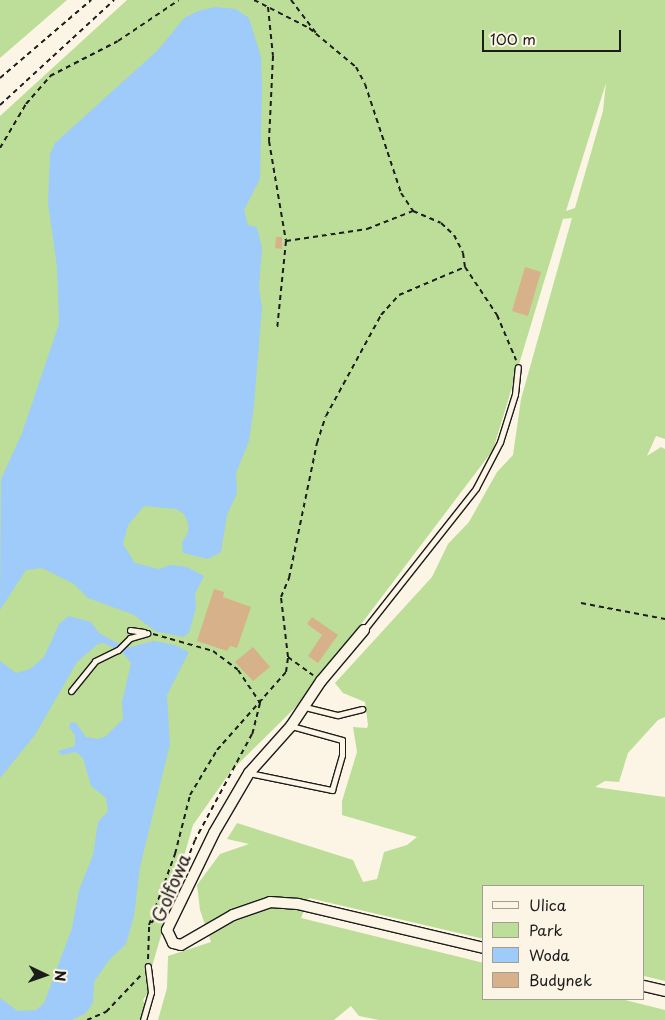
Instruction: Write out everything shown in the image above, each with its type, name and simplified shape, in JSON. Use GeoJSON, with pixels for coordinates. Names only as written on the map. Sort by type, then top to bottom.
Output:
{"type":"FeatureCollection","features":[{"type":"Feature","properties":{"kind":"street","name":"Golfowa"},"geometry":{"type":"LineString","coordinates":[[364,630],[321,681],[291,726],[249,773],[214,832],[167,930],[173,943],[182,944],[233,915],[270,902],[298,904],[482,948]]}},
{"type":"Feature","properties":{"kind":"street"},"geometry":{"type":"LineString","coordinates":[[645,986],[665,991]]}},
{"type":"Feature","properties":{"kind":"lane"},"geometry":{"type":"LineString","coordinates":[[364,630],[476,488],[500,442],[515,394],[518,367]]}},
{"type":"Feature","properties":{"kind":"lane"},"geometry":{"type":"LineString","coordinates":[[130,630],[147,633]]}},
{"type":"Feature","properties":{"kind":"lane"},"geometry":{"type":"LineString","coordinates":[[71,691],[95,661],[147,633]]}},
{"type":"Feature","properties":{"kind":"lane"},"geometry":{"type":"LineString","coordinates":[[305,706],[338,715],[362,709]]}},
{"type":"Feature","properties":{"kind":"lane"},"geometry":{"type":"LineString","coordinates":[[249,773],[332,790],[342,755],[342,740],[291,726]]}},
{"type":"Feature","properties":{"kind":"lane"},"geometry":{"type":"LineString","coordinates":[[143,1020],[151,992],[148,966]]}},
{"type":"Feature","properties":{"kind":"path"},"geometry":{"type":"LineString","coordinates":[[0,78],[91,0]]}},
{"type":"Feature","properties":{"kind":"path"},"geometry":{"type":"LineString","coordinates":[[0,105],[114,0]]}},
{"type":"Feature","properties":{"kind":"path"},"geometry":{"type":"LineString","coordinates":[[0,148],[26,104],[50,76],[118,41],[179,0]]}},
{"type":"Feature","properties":{"kind":"path"},"geometry":{"type":"LineString","coordinates":[[254,0],[318,35],[356,67],[365,84],[401,193],[413,211],[441,223],[454,234],[463,253],[465,267],[497,315],[518,367]]}},
{"type":"Feature","properties":{"kind":"path"},"geometry":{"type":"LineString","coordinates":[[291,0],[318,35]]}},
{"type":"Feature","properties":{"kind":"path"},"geometry":{"type":"LineString","coordinates":[[268,6],[273,56],[269,141],[286,242],[276,330]]}},
{"type":"Feature","properties":{"kind":"path"},"geometry":{"type":"LineString","coordinates":[[286,242],[367,229],[413,211]]}},
{"type":"Feature","properties":{"kind":"path"},"geometry":{"type":"LineString","coordinates":[[87,1020],[106,1012],[132,988],[148,966],[149,925],[175,854],[190,795],[217,750],[286,672],[288,657],[281,597],[289,578],[317,443],[326,416],[381,315],[399,295],[465,267]]}},
{"type":"Feature","properties":{"kind":"path"},"geometry":{"type":"LineString","coordinates":[[581,603],[665,620]]}},
{"type":"Feature","properties":{"kind":"path"},"geometry":{"type":"LineString","coordinates":[[147,633],[213,651],[238,670],[260,703],[252,734],[195,840],[177,891]]}},
{"type":"Feature","properties":{"kind":"path"},"geometry":{"type":"LineString","coordinates":[[288,657],[321,681]]}},
{"type":"Feature","properties":{"kind":"path"},"geometry":{"type":"LineString","coordinates":[[149,925],[159,914],[170,914]]}},
{"type":"Feature","properties":{"kind":"green space"},"geometry":{"type":"Polygon","coordinates":[[[0,0],[67,0],[0,58],[0,0]]]}},
{"type":"Feature","properties":{"kind":"green space"},"geometry":{"type":"Polygon","coordinates":[[[127,0],[665,0],[665,439],[656,436],[647,456],[661,447],[665,449],[665,717],[658,720],[628,753],[619,782],[605,781],[595,787],[665,797],[665,981],[645,976],[645,885],[482,885],[482,939],[309,898],[301,918],[482,963],[482,1000],[625,1000],[665,1010],[665,1020],[379,1020],[359,1016],[351,1006],[334,1020],[158,1020],[167,988],[168,956],[211,942],[200,910],[197,885],[220,854],[249,844],[227,839],[237,823],[353,860],[363,882],[377,879],[384,852],[407,845],[417,837],[342,815],[342,801],[357,752],[353,727],[367,728],[368,725],[365,702],[343,693],[335,683],[432,577],[448,544],[469,522],[497,472],[513,455],[521,399],[572,218],[563,219],[493,450],[306,697],[231,771],[193,825],[147,984],[149,991],[143,1000],[145,1005],[140,1020],[0,1020],[0,116],[127,0]],[[606,83],[566,211],[575,208],[603,111],[606,83]]]}},
{"type":"Feature","properties":{"kind":"water"},"geometry":{"type":"Polygon","coordinates":[[[215,7],[236,9],[249,18],[261,57],[262,87],[260,179],[244,210],[248,225],[257,227],[262,248],[259,287],[262,308],[254,405],[249,441],[236,473],[237,493],[227,515],[221,552],[208,559],[183,553],[182,543],[188,532],[188,523],[184,514],[176,509],[144,506],[128,525],[123,544],[135,563],[159,569],[170,565],[187,567],[204,576],[195,594],[196,608],[189,633],[183,637],[155,631],[134,615],[88,598],[74,584],[42,568],[26,570],[0,610],[1,479],[22,433],[59,324],[57,267],[48,203],[50,154],[55,143],[158,50],[184,18],[198,11],[215,7]]]}},
{"type":"Feature","properties":{"kind":"water"},"geometry":{"type":"Polygon","coordinates":[[[69,616],[91,622],[99,633],[126,648],[154,641],[175,645],[189,652],[167,695],[170,744],[140,867],[134,916],[126,944],[109,960],[94,982],[93,1003],[86,1013],[72,1020],[0,1020],[0,998],[18,1011],[36,1010],[44,1003],[72,928],[79,890],[93,855],[98,822],[108,811],[106,798],[91,786],[83,758],[76,752],[61,755],[58,751],[75,746],[75,735],[69,727],[71,722],[76,723],[86,737],[98,739],[106,736],[123,719],[122,702],[131,663],[123,653],[104,643],[98,644],[77,662],[35,735],[0,778],[0,661],[16,673],[30,669],[44,657],[59,624],[69,616]]]}},
{"type":"Feature","properties":{"kind":"building"},"geometry":{"type":"Polygon","coordinates":[[[276,237],[282,237],[282,249],[275,248],[276,237]]]}},
{"type":"Feature","properties":{"kind":"building"},"geometry":{"type":"Polygon","coordinates":[[[525,267],[541,272],[528,316],[512,311],[525,267]]]}},
{"type":"Feature","properties":{"kind":"building"},"geometry":{"type":"Polygon","coordinates":[[[214,589],[224,592],[223,597],[251,607],[237,648],[230,646],[227,651],[197,641],[214,589]]]}},
{"type":"Feature","properties":{"kind":"building"},"geometry":{"type":"Polygon","coordinates":[[[312,617],[338,635],[318,663],[308,656],[322,635],[307,624],[312,617]]]}},
{"type":"Feature","properties":{"kind":"building"},"geometry":{"type":"Polygon","coordinates":[[[253,647],[270,667],[253,681],[235,662],[253,647]]]}}]}
